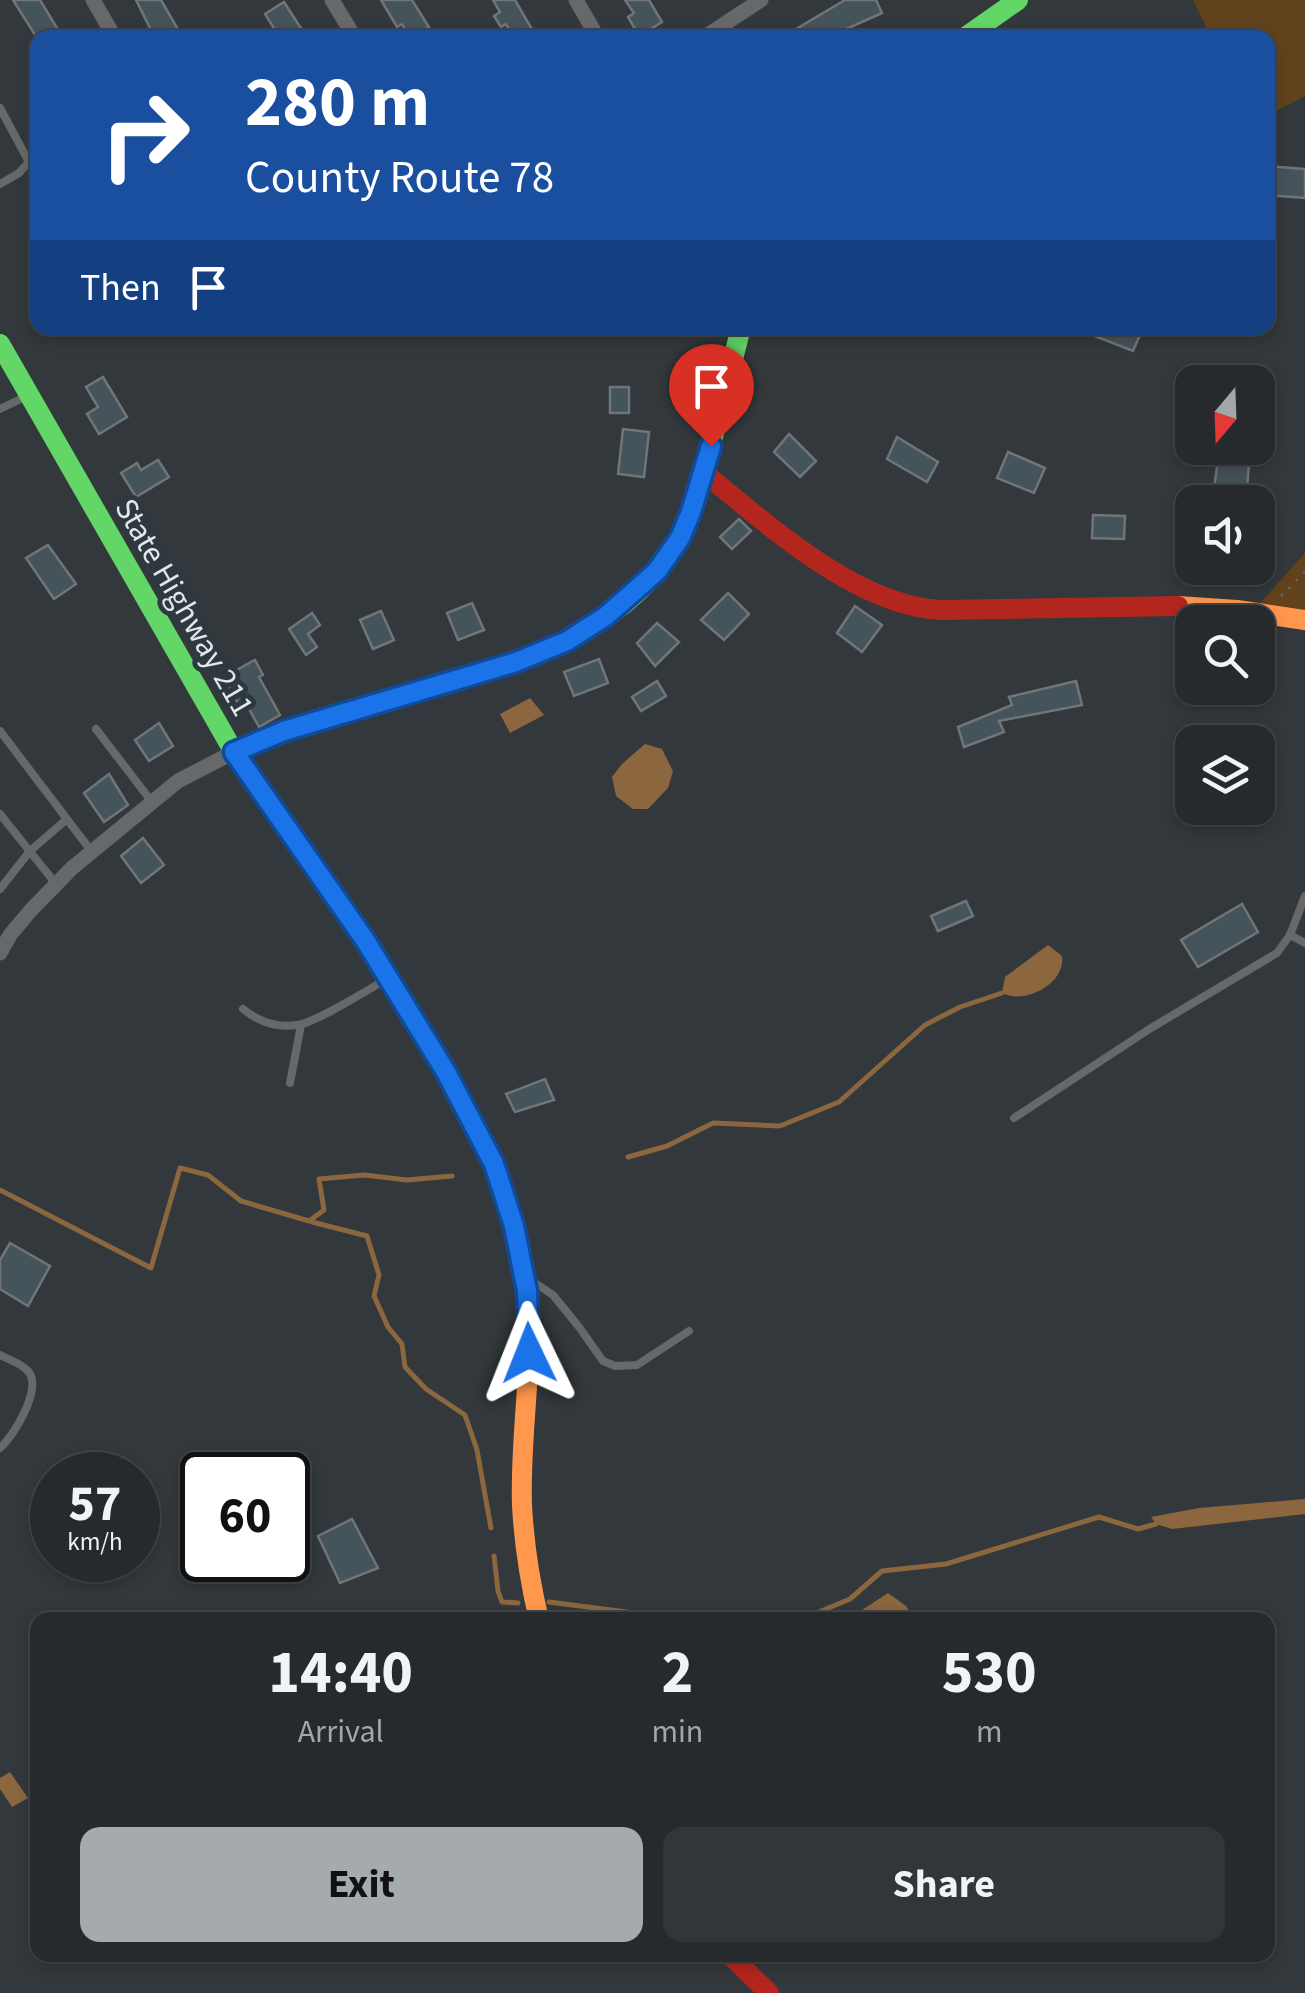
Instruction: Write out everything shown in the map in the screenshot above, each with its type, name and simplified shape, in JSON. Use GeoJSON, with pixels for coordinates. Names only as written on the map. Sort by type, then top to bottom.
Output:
{"type":"FeatureCollection","features":[{"type":"Feature","properties":{"kind":"main road"},"geometry":{"type":"LineString","coordinates":[[975,30],[1018,0]]}},
{"type":"Feature","properties":{"kind":"main road"},"geometry":{"type":"LineString","coordinates":[[234,752],[284,731],[516,662],[567,641],[606,616],[657,571],[680,538],[703,472],[738,335]]}},
{"type":"Feature","properties":{"kind":"main road","name":"State Highway 211"},"geometry":{"type":"LineString","coordinates":[[0,344],[234,752],[389,978],[446,1072],[494,1164],[514,1226],[530,1333],[522,1503],[528,1574],[536,1612]]}},
{"type":"Feature","properties":{"kind":"main road"},"geometry":{"type":"LineString","coordinates":[[703,472],[833,571],[908,605],[945,610],[1175,606]]}},
{"type":"Feature","properties":{"kind":"main road"},"geometry":{"type":"LineString","coordinates":[[1275,615],[1305,620]]}},
{"type":"Feature","properties":{"kind":"main road"},"geometry":{"type":"LineString","coordinates":[[737,1962],[770,1993]]}},
{"type":"Feature","properties":{"kind":"street"},"geometry":{"type":"LineString","coordinates":[[93,0],[110,30]]}},
{"type":"Feature","properties":{"kind":"street"},"geometry":{"type":"LineString","coordinates":[[332,0],[350,30]]}},
{"type":"Feature","properties":{"kind":"street"},"geometry":{"type":"LineString","coordinates":[[576,0],[593,30]]}},
{"type":"Feature","properties":{"kind":"street"},"geometry":{"type":"LineString","coordinates":[[715,30],[761,0]]}},
{"type":"Feature","properties":{"kind":"street"},"geometry":{"type":"LineString","coordinates":[[0,953],[56,884],[92,852],[178,782],[234,752]]}},
{"type":"Feature","properties":{"kind":"lane"},"geometry":{"type":"LineString","coordinates":[[0,108],[29,162],[0,184]]}},
{"type":"Feature","properties":{"kind":"lane"},"geometry":{"type":"LineString","coordinates":[[0,409],[30,395]]}},
{"type":"Feature","properties":{"kind":"lane"},"geometry":{"type":"LineString","coordinates":[[96,729],[152,802]]}},
{"type":"Feature","properties":{"kind":"lane"},"geometry":{"type":"LineString","coordinates":[[0,731],[92,852]]}},
{"type":"Feature","properties":{"kind":"lane"},"geometry":{"type":"LineString","coordinates":[[0,814],[56,884]]}},
{"type":"Feature","properties":{"kind":"lane"},"geometry":{"type":"LineString","coordinates":[[0,889],[30,851],[67,820]]}},
{"type":"Feature","properties":{"kind":"lane"},"geometry":{"type":"LineString","coordinates":[[1014,1118],[1277,952],[1290,936],[1305,896]]}},
{"type":"Feature","properties":{"kind":"lane"},"geometry":{"type":"LineString","coordinates":[[1290,936],[1305,943]]}},
{"type":"Feature","properties":{"kind":"lane"},"geometry":{"type":"LineString","coordinates":[[243,1009],[255,1018],[281,1026],[300,1025],[389,978]]}},
{"type":"Feature","properties":{"kind":"lane"},"geometry":{"type":"LineString","coordinates":[[290,1083],[300,1025]]}},
{"type":"Feature","properties":{"kind":"lane"},"geometry":{"type":"LineString","coordinates":[[524,1276],[553,1296],[603,1361],[614,1366],[637,1365],[688,1331]]}},
{"type":"Feature","properties":{"kind":"lane"},"geometry":{"type":"LineString","coordinates":[[0,1355],[27,1369],[33,1388],[10,1440],[0,1448]]}},
{"type":"Feature","properties":{"kind":"path"},"geometry":{"type":"LineString","coordinates":[[1273,605],[1305,572]]}},
{"type":"Feature","properties":{"kind":"shaded area"},"geometry":{"type":"Polygon","coordinates":[[[1193,0],[1305,0],[1305,96],[1275,111],[1275,30],[1208,30],[1193,0]]]}},
{"type":"Feature","properties":{"kind":"shaded area"},"geometry":{"type":"Polygon","coordinates":[[[1305,553],[1305,631],[1275,619],[1275,605],[1258,605],[1305,553]]]}},
{"type":"Feature","properties":{"kind":"shaded area"},"geometry":{"type":"Polygon","coordinates":[[[530,698],[544,715],[510,733],[500,714],[530,698]]]}},
{"type":"Feature","properties":{"kind":"shaded area"},"geometry":{"type":"Polygon","coordinates":[[[645,744],[662,749],[673,771],[668,788],[648,809],[633,809],[616,796],[612,777],[645,744]]]}},
{"type":"Feature","properties":{"kind":"shaded area"},"geometry":{"type":"Polygon","coordinates":[[[1048,945],[1062,956],[1051,983],[1032,994],[1002,993],[1005,977],[1048,945]]]}},
{"type":"Feature","properties":{"kind":"shaded area"},"geometry":{"type":"Polygon","coordinates":[[[1305,1499],[1305,1514],[1172,1529],[1156,1524],[1151,1517],[1199,1508],[1305,1499]]]}},
{"type":"Feature","properties":{"kind":"shaded area"},"geometry":{"type":"Polygon","coordinates":[[[888,1593],[910,1612],[859,1612],[888,1593]]]}},
{"type":"Feature","properties":{"kind":"shaded area"},"geometry":{"type":"Polygon","coordinates":[[[10,1772],[28,1798],[12,1807],[0,1789],[0,1778],[10,1772]]]}},
{"type":"Feature","properties":{"kind":"building"},"geometry":{"type":"Polygon","coordinates":[[[13,0],[40,0],[58,30],[32,30],[13,0]]]}},
{"type":"Feature","properties":{"kind":"building"},"geometry":{"type":"Polygon","coordinates":[[[136,0],[161,0],[178,30],[151,30],[136,0]]]}},
{"type":"Feature","properties":{"kind":"building"},"geometry":{"type":"Polygon","coordinates":[[[381,0],[412,0],[429,27],[405,30],[402,24],[397,27],[381,0]]]}},
{"type":"Feature","properties":{"kind":"building"},"geometry":{"type":"Polygon","coordinates":[[[493,0],[515,0],[532,30],[510,30],[506,24],[501,27],[494,16],[500,12],[493,0]]]}},
{"type":"Feature","properties":{"kind":"building"},"geometry":{"type":"Polygon","coordinates":[[[625,0],[649,0],[662,22],[649,30],[636,30],[628,17],[634,13],[625,0]]]}},
{"type":"Feature","properties":{"kind":"building"},"geometry":{"type":"Polygon","coordinates":[[[845,0],[876,0],[882,13],[844,30],[794,30],[845,0]]]}},
{"type":"Feature","properties":{"kind":"building"},"geometry":{"type":"Polygon","coordinates":[[[284,2],[302,30],[275,30],[265,14],[284,2]]]}},
{"type":"Feature","properties":{"kind":"building"},"geometry":{"type":"Polygon","coordinates":[[[1275,167],[1305,169],[1305,198],[1275,196],[1275,167]]]}},
{"type":"Feature","properties":{"kind":"building"},"geometry":{"type":"Polygon","coordinates":[[[1092,335],[1140,335],[1133,351],[1092,335]]]}},
{"type":"Feature","properties":{"kind":"building"},"geometry":{"type":"Polygon","coordinates":[[[103,377],[127,417],[99,434],[87,414],[98,407],[86,387],[103,377]]]}},
{"type":"Feature","properties":{"kind":"building"},"geometry":{"type":"Polygon","coordinates":[[[610,387],[629,387],[629,413],[610,413],[610,387]]]}},
{"type":"Feature","properties":{"kind":"building"},"geometry":{"type":"Polygon","coordinates":[[[623,429],[649,432],[644,477],[618,474],[623,429]]]}},
{"type":"Feature","properties":{"kind":"building"},"geometry":{"type":"Polygon","coordinates":[[[789,434],[816,461],[800,477],[774,452],[789,434]]]}},
{"type":"Feature","properties":{"kind":"building"},"geometry":{"type":"Polygon","coordinates":[[[897,437],[938,462],[927,482],[887,459],[897,437]]]}},
{"type":"Feature","properties":{"kind":"building"},"geometry":{"type":"Polygon","coordinates":[[[1008,452],[1045,468],[1034,493],[997,478],[1008,452]]]}},
{"type":"Feature","properties":{"kind":"building"},"geometry":{"type":"Polygon","coordinates":[[[158,460],[169,477],[136,497],[121,473],[137,463],[141,470],[158,460]]]}},
{"type":"Feature","properties":{"kind":"building"},"geometry":{"type":"Polygon","coordinates":[[[1217,465],[1249,465],[1247,485],[1214,485],[1217,465]]]}},
{"type":"Feature","properties":{"kind":"building"},"geometry":{"type":"Polygon","coordinates":[[[1093,515],[1125,516],[1124,539],[1092,538],[1093,515]]]}},
{"type":"Feature","properties":{"kind":"building"},"geometry":{"type":"Polygon","coordinates":[[[739,519],[751,531],[732,549],[720,537],[739,519]]]}},
{"type":"Feature","properties":{"kind":"building"},"geometry":{"type":"Polygon","coordinates":[[[48,545],[76,584],[54,599],[26,558],[48,545]]]}},
{"type":"Feature","properties":{"kind":"building"},"geometry":{"type":"Polygon","coordinates":[[[728,593],[749,614],[724,640],[701,620],[728,593]]]}},
{"type":"Feature","properties":{"kind":"building"},"geometry":{"type":"Polygon","coordinates":[[[472,603],[484,630],[458,640],[447,613],[472,603]]]}},
{"type":"Feature","properties":{"kind":"building"},"geometry":{"type":"Polygon","coordinates":[[[855,606],[882,625],[862,652],[837,633],[855,606]]]}},
{"type":"Feature","properties":{"kind":"building"},"geometry":{"type":"Polygon","coordinates":[[[381,611],[394,640],[373,649],[360,620],[381,611]]]}},
{"type":"Feature","properties":{"kind":"building"},"geometry":{"type":"Polygon","coordinates":[[[312,613],[320,625],[308,634],[317,647],[306,655],[289,629],[312,613]]]}},
{"type":"Feature","properties":{"kind":"building"},"geometry":{"type":"Polygon","coordinates":[[[657,623],[679,642],[655,666],[637,643],[657,623]]]}},
{"type":"Feature","properties":{"kind":"building"},"geometry":{"type":"Polygon","coordinates":[[[599,659],[608,683],[574,696],[564,672],[599,659]]]}},
{"type":"Feature","properties":{"kind":"building"},"geometry":{"type":"Polygon","coordinates":[[[255,660],[263,675],[259,677],[280,715],[259,727],[249,709],[243,712],[228,685],[236,681],[231,673],[255,660]]]}},
{"type":"Feature","properties":{"kind":"building"},"geometry":{"type":"Polygon","coordinates":[[[657,681],[666,696],[641,711],[632,697],[657,681]]]}},
{"type":"Feature","properties":{"kind":"building"},"geometry":{"type":"Polygon","coordinates":[[[1076,681],[1082,705],[999,721],[1004,732],[964,747],[958,727],[1012,705],[1009,697],[1076,681]]]}},
{"type":"Feature","properties":{"kind":"building"},"geometry":{"type":"Polygon","coordinates":[[[159,723],[173,746],[149,761],[135,740],[159,723]]]}},
{"type":"Feature","properties":{"kind":"building"},"geometry":{"type":"Polygon","coordinates":[[[109,774],[128,805],[104,822],[84,793],[109,774]]]}},
{"type":"Feature","properties":{"kind":"building"},"geometry":{"type":"Polygon","coordinates":[[[143,838],[164,865],[141,883],[121,856],[143,838]]]}},
{"type":"Feature","properties":{"kind":"building"},"geometry":{"type":"Polygon","coordinates":[[[966,901],[973,916],[938,931],[931,916],[966,901]]]}},
{"type":"Feature","properties":{"kind":"building"},"geometry":{"type":"Polygon","coordinates":[[[1242,904],[1258,932],[1198,967],[1181,940],[1242,904]]]}},
{"type":"Feature","properties":{"kind":"building"},"geometry":{"type":"Polygon","coordinates":[[[545,1079],[554,1100],[515,1112],[506,1094],[545,1079]]]}},
{"type":"Feature","properties":{"kind":"building"},"geometry":{"type":"Polygon","coordinates":[[[10,1243],[50,1266],[28,1306],[0,1289],[0,1260],[10,1243]]]}},
{"type":"Feature","properties":{"kind":"building"},"geometry":{"type":"Polygon","coordinates":[[[352,1519],[378,1568],[340,1583],[318,1536],[352,1519]]]}},
{"type":"Feature","properties":{"kind":"waterway"},"geometry":{"type":"LineString","coordinates":[[628,1157],[667,1146],[713,1123],[780,1126],[839,1102],[925,1025],[960,1007],[1002,993]]}},
{"type":"Feature","properties":{"kind":"waterway"},"geometry":{"type":"LineString","coordinates":[[0,1190],[151,1268],[180,1168],[208,1175],[241,1201],[309,1221],[324,1210],[319,1179],[452,1176]]}},
{"type":"Feature","properties":{"kind":"waterway"},"geometry":{"type":"LineString","coordinates":[[312,1222],[367,1236],[379,1275],[374,1296],[388,1327],[402,1344],[405,1367],[426,1389],[465,1415],[477,1450],[491,1528]]}},
{"type":"Feature","properties":{"kind":"waterway"},"geometry":{"type":"LineString","coordinates":[[819,1612],[850,1599],[882,1571],[946,1564],[1099,1517],[1138,1529],[1156,1524]]}},
{"type":"Feature","properties":{"kind":"waterway"},"geometry":{"type":"LineString","coordinates":[[494,1556],[502,1602],[518,1603]]}},
{"type":"Feature","properties":{"kind":"waterway"},"geometry":{"type":"LineString","coordinates":[[549,1602],[626,1612]]}},
{"type":"Feature","properties":{"kind":"traffic: fast"},"geometry":{"type":"LineString","coordinates":[[975,30],[1018,0]]}},
{"type":"Feature","properties":{"kind":"traffic: fast"},"geometry":{"type":"LineString","coordinates":[[234,752],[530,656],[601,621],[632,598],[659,568],[688,519],[739,335]]}},
{"type":"Feature","properties":{"kind":"traffic: fast"},"geometry":{"type":"LineString","coordinates":[[0,344],[234,752],[365,939],[446,1072],[494,1164],[505,1198]]}},
{"type":"Feature","properties":{"kind":"traffic: slow"},"geometry":{"type":"LineString","coordinates":[[1275,616],[1305,620]]}},
{"type":"Feature","properties":{"kind":"traffic: slow"},"geometry":{"type":"LineString","coordinates":[[505,1198],[519,1248],[527,1300],[529,1356],[522,1505],[537,1612]]}},
{"type":"Feature","properties":{"kind":"traffic: jam"},"geometry":{"type":"LineString","coordinates":[[703,472],[814,559],[878,594],[910,605],[942,610],[1175,606]]}},
{"type":"Feature","properties":{"kind":"traffic: jam"},"geometry":{"type":"LineString","coordinates":[[737,1962],[769,1993]]}},
{"type":"Feature","properties":{"kind":"route"},"geometry":{"type":"LineString","coordinates":[[529,1353],[527,1291],[514,1226],[494,1164],[446,1072],[365,940],[234,752],[284,731],[516,662],[567,641],[606,616],[657,571],[680,538],[711,446]]}}]}
